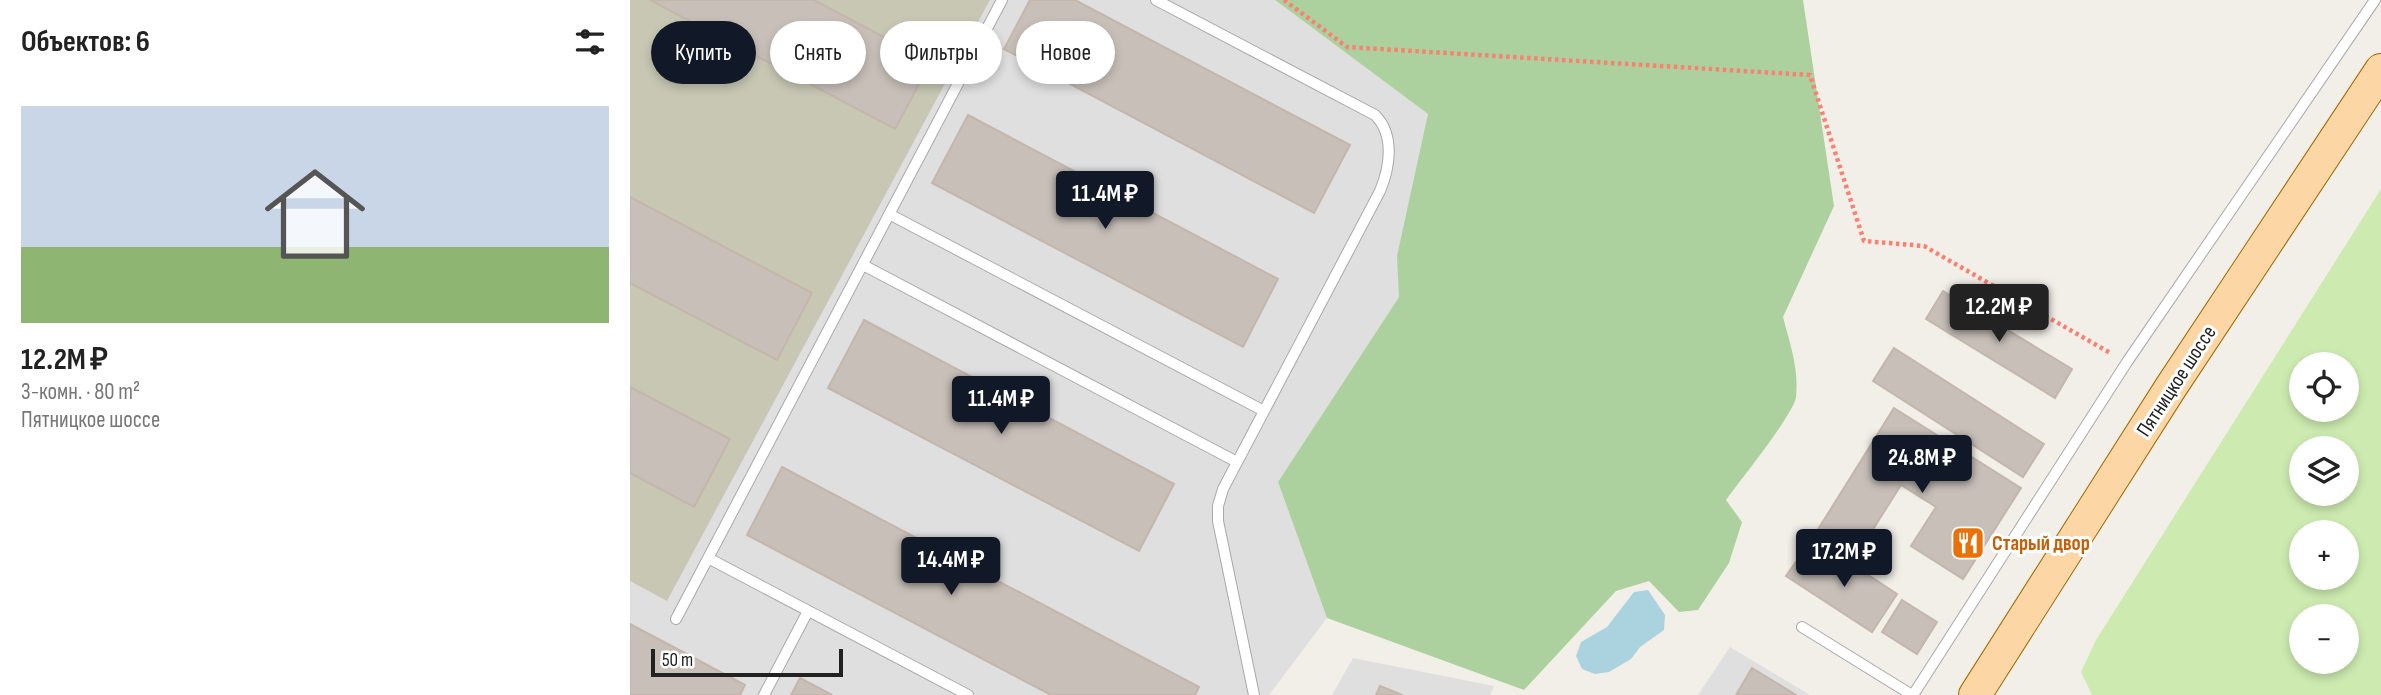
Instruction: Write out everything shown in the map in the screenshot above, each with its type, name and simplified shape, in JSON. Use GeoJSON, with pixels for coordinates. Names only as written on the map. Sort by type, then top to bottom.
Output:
{"type":"FeatureCollection","features":[{"type":"Feature","properties":{"kind":"main road","name":"Пятницкое шоссе"},"geometry":{"type":"LineString","coordinates":[[1975,695],[2171,387],[2381,70]]}},
{"type":"Feature","properties":{"kind":"main road"},"geometry":{"type":"LineString","coordinates":[[1986,695],[2015,633]]}},
{"type":"Feature","properties":{"kind":"lane"},"geometry":{"type":"LineString","coordinates":[[676,619],[1002,0]]}},
{"type":"Feature","properties":{"kind":"lane"},"geometry":{"type":"LineString","coordinates":[[1156,0],[1375,115],[1384,125],[1388,137],[1387,175],[1380,191],[1223,489],[1218,506],[1218,521],[1254,695]]}},
{"type":"Feature","properties":{"kind":"lane"},"geometry":{"type":"LineString","coordinates":[[1802,627],[1913,695],[2127,362],[2375,0]]}},
{"type":"Feature","properties":{"kind":"lane"},"geometry":{"type":"LineString","coordinates":[[889,214],[1264,411]]}},
{"type":"Feature","properties":{"kind":"lane"},"geometry":{"type":"LineString","coordinates":[[863,265],[1237,463]]}},
{"type":"Feature","properties":{"kind":"lane"},"geometry":{"type":"LineString","coordinates":[[708,558],[968,695]]}},
{"type":"Feature","properties":{"kind":"lane"},"geometry":{"type":"LineString","coordinates":[[764,695],[808,611]]}},
{"type":"Feature","properties":{"kind":"path"},"geometry":{"type":"LineString","coordinates":[[1284,0],[1347,47],[1810,75],[1864,241],[1924,246],[2127,362]]}},
{"type":"Feature","properties":{"kind":"shaded area"},"geometry":{"type":"Polygon","coordinates":[[[630,0],[990,0],[979,21],[880,21],[880,84],[945,84],[667,601],[630,581],[630,0]]]}},
{"type":"Feature","properties":{"kind":"shaded area"},"geometry":{"type":"Polygon","coordinates":[[[990,0],[1275,0],[1428,114],[1399,297],[1278,482],[1327,618],[1269,695],[630,695],[630,581],[667,600],[945,84],[1002,84],[1002,21],[979,21],[990,0]]]}},
{"type":"Feature","properties":{"kind":"shaded area"},"geometry":{"type":"Polygon","coordinates":[[[1730,647],[1810,695],[1698,695],[1730,647]]]}},
{"type":"Feature","properties":{"kind":"shaded area"},"geometry":{"type":"Polygon","coordinates":[[[1353,658],[1494,686],[1490,695],[1332,695],[1353,658]]]}},
{"type":"Feature","properties":{"kind":"green space"},"geometry":{"type":"Polygon","coordinates":[[[1275,0],[1803,0],[1834,206],[1783,317],[1795,366],[1797,386],[1793,406],[1726,500],[1742,522],[1729,563],[1698,610],[1679,612],[1649,581],[1616,591],[1524,690],[1327,618],[1278,482],[1399,297],[1397,256],[1428,114],[1275,0]]]}},
{"type":"Feature","properties":{"kind":"green space"},"geometry":{"type":"Polygon","coordinates":[[[2381,189],[2381,695],[2092,695],[2081,672],[2096,640],[2381,189]]]}},
{"type":"Feature","properties":{"kind":"water"},"geometry":{"type":"Polygon","coordinates":[[[1648,590],[1665,615],[1664,630],[1640,647],[1631,659],[1609,672],[1595,674],[1582,669],[1576,656],[1581,642],[1607,627],[1634,592],[1648,590]]]}},
{"type":"Feature","properties":{"kind":"building"},"geometry":{"type":"Polygon","coordinates":[[[650,0],[814,0],[854,21],[770,21],[770,63],[756,56],[756,21],[690,21],[650,0]]]}},
{"type":"Feature","properties":{"kind":"building"},"geometry":{"type":"Polygon","coordinates":[[[1030,0],[1075,0],[1115,21],[1019,21],[1030,0]]]}},
{"type":"Feature","properties":{"kind":"building"},"geometry":{"type":"Polygon","coordinates":[[[1115,21],[1350,145],[1314,213],[1070,84],[1115,84],[1115,21]]]}},
{"type":"Feature","properties":{"kind":"building"},"geometry":{"type":"Polygon","coordinates":[[[1016,26],[1016,55],[1004,49],[1016,26]]]}},
{"type":"Feature","properties":{"kind":"building"},"geometry":{"type":"Polygon","coordinates":[[[866,28],[880,35],[880,84],[919,84],[895,129],[810,84],[866,84],[866,28]]]}},
{"type":"Feature","properties":{"kind":"building"},"geometry":{"type":"Polygon","coordinates":[[[968,115],[1278,279],[1243,347],[932,183],[968,115]]]}},
{"type":"Feature","properties":{"kind":"building"},"geometry":{"type":"Polygon","coordinates":[[[630,197],[812,293],[777,360],[630,283],[630,197]]]}},
{"type":"Feature","properties":{"kind":"building"},"geometry":{"type":"Polygon","coordinates":[[[1943,291],[2072,369],[2055,398],[1926,319],[1943,291]]]}},
{"type":"Feature","properties":{"kind":"building"},"geometry":{"type":"Polygon","coordinates":[[[864,320],[1174,484],[1139,551],[828,388],[864,320]]]}},
{"type":"Feature","properties":{"kind":"building"},"geometry":{"type":"Polygon","coordinates":[[[1894,348],[2044,444],[2023,477],[1873,381],[1894,348]]]}},
{"type":"Feature","properties":{"kind":"building"},"geometry":{"type":"Polygon","coordinates":[[[630,387],[730,439],[694,507],[630,473],[630,387]]]}},
{"type":"Feature","properties":{"kind":"building"},"geometry":{"type":"Polygon","coordinates":[[[1894,408],[2021,488],[1963,579],[1911,546],[1936,507],[1901,485],[1856,556],[1817,531],[1894,408]]]}},
{"type":"Feature","properties":{"kind":"building"},"geometry":{"type":"Polygon","coordinates":[[[782,467],[1199,687],[1195,695],[1051,695],[747,535],[782,467]]]}},
{"type":"Feature","properties":{"kind":"building"},"geometry":{"type":"Polygon","coordinates":[[[1805,549],[1843,574],[1850,563],[1897,594],[1872,632],[1786,576],[1805,549]]]}},
{"type":"Feature","properties":{"kind":"building"},"geometry":{"type":"Polygon","coordinates":[[[1902,600],[1937,622],[1917,654],[1882,632],[1902,600]]]}},
{"type":"Feature","properties":{"kind":"building"},"geometry":{"type":"Polygon","coordinates":[[[630,624],[745,685],[740,695],[630,695],[630,624]]]}},
{"type":"Feature","properties":{"kind":"building"},"geometry":{"type":"Polygon","coordinates":[[[1752,668],[1796,695],[1736,695],[1752,668]]]}},
{"type":"Feature","properties":{"kind":"building"},"geometry":{"type":"Polygon","coordinates":[[[800,678],[832,695],[791,695],[800,678]]]}},
{"type":"Feature","properties":{"kind":"building"},"geometry":{"type":"Polygon","coordinates":[[[1380,686],[1402,695],[1376,695],[1380,686]]]}},
{"type":"Feature","properties":{"kind":"place","name":"Старый двор"},"geometry":{"type":"Point","coordinates":[1968,543]}}]}
